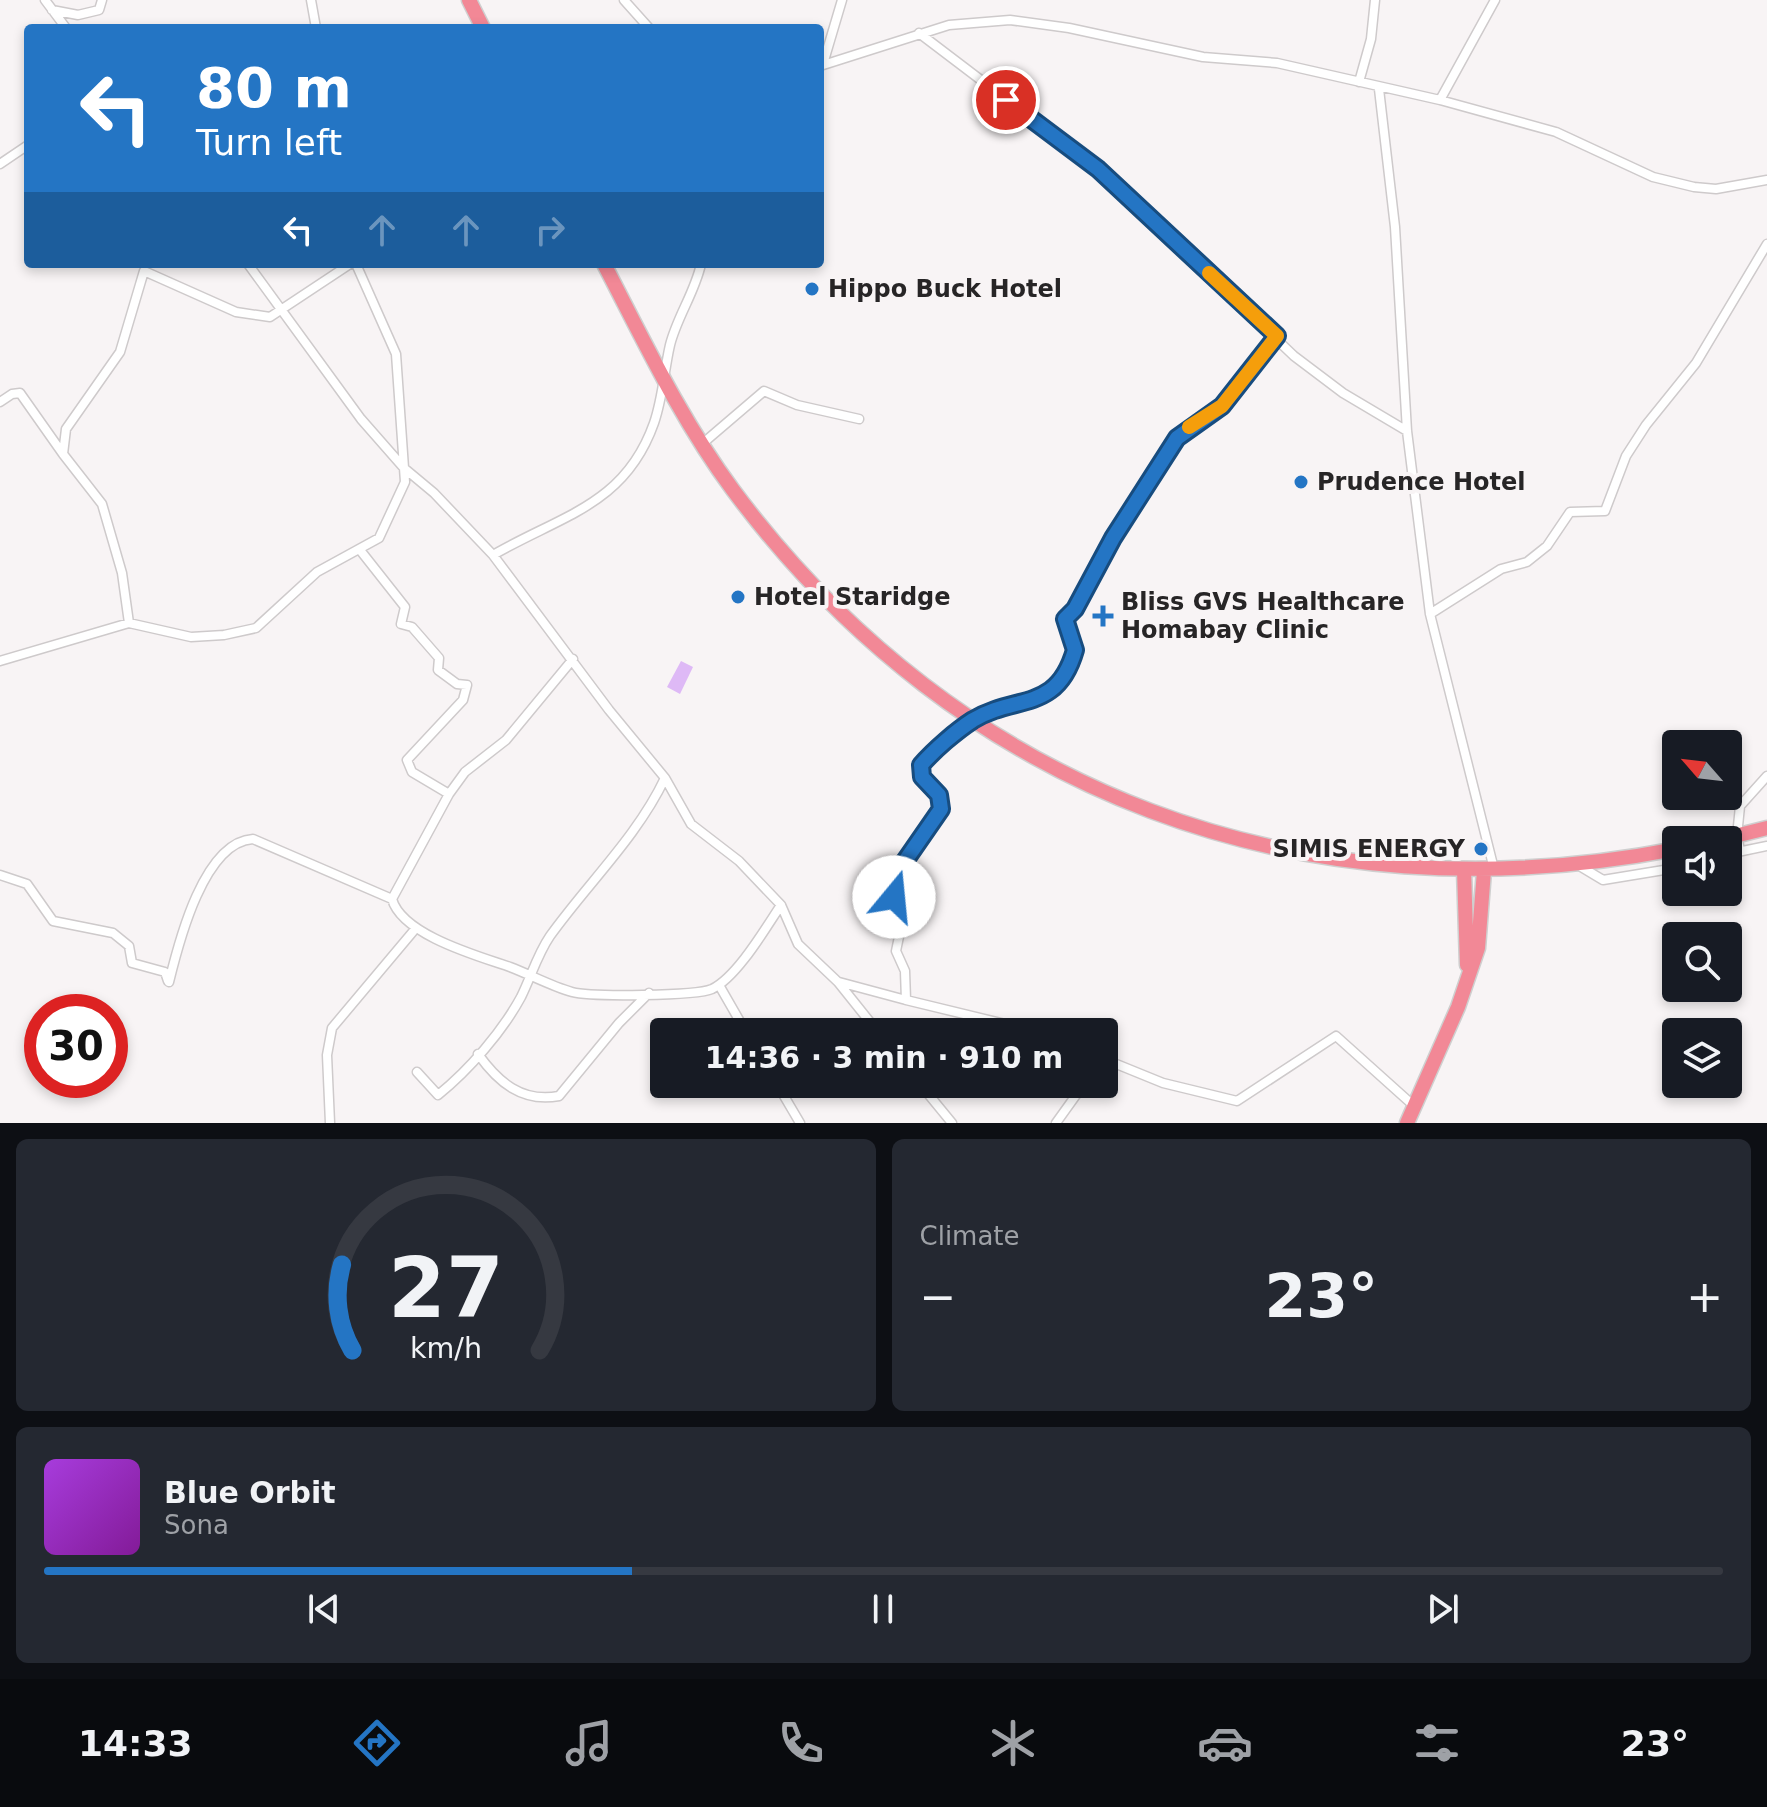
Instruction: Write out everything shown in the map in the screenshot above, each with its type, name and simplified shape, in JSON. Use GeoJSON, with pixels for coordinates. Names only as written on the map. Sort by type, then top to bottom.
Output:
{"type":"FeatureCollection","features":[{"type":"Feature","properties":{"kind":"highway"},"geometry":{"type":"LineString","coordinates":[[469,0],[481,24]]}},
{"type":"Feature","properties":{"kind":"highway"},"geometry":{"type":"LineString","coordinates":[[606,268],[665,384],[702,444],[763,528],[839,612],[881,652],[973,720],[1117,798],[1221,836],[1291,852],[1377,866],[1489,871],[1578,865],[1662,851]]}},
{"type":"Feature","properties":{"kind":"highway"},"geometry":{"type":"LineString","coordinates":[[1742,841],[1767,828]]}},
{"type":"Feature","properties":{"kind":"highway"},"geometry":{"type":"LineString","coordinates":[[1464,870],[1468,970]]}},
{"type":"Feature","properties":{"kind":"highway"},"geometry":{"type":"LineString","coordinates":[[1407,1123],[1458,1007],[1480,934],[1489,871]]}},
{"type":"Feature","properties":{"kind":"street"},"geometry":{"type":"LineString","coordinates":[[45,0],[63,24]]}},
{"type":"Feature","properties":{"kind":"street"},"geometry":{"type":"LineString","coordinates":[[52,10],[78,15],[99,10],[102,0]]}},
{"type":"Feature","properties":{"kind":"street"},"geometry":{"type":"LineString","coordinates":[[311,0],[315,24]]}},
{"type":"Feature","properties":{"kind":"street"},"geometry":{"type":"LineString","coordinates":[[624,0],[645,24]]}},
{"type":"Feature","properties":{"kind":"street"},"geometry":{"type":"LineString","coordinates":[[824,58],[842,0]]}},
{"type":"Feature","properties":{"kind":"street"},"geometry":{"type":"LineString","coordinates":[[1359,82],[1371,39],[1375,0]]}},
{"type":"Feature","properties":{"kind":"street"},"geometry":{"type":"LineString","coordinates":[[1440,100],[1495,0]]}},
{"type":"Feature","properties":{"kind":"street"},"geometry":{"type":"LineString","coordinates":[[824,64],[919,33],[985,20],[1010,20],[1069,28],[1203,57],[1277,63],[1379,89],[1440,100],[1556,132],[1653,177],[1694,187],[1716,189],[1767,180]]}},
{"type":"Feature","properties":{"kind":"street"},"geometry":{"type":"LineString","coordinates":[[919,33],[1098,169],[1277,336],[1294,356],[1343,393],[1407,431]]}},
{"type":"Feature","properties":{"kind":"street"},"geometry":{"type":"LineString","coordinates":[[1379,89],[1395,227],[1407,431],[1430,614],[1489,871]]}},
{"type":"Feature","properties":{"kind":"street"},"geometry":{"type":"LineString","coordinates":[[0,164],[24,148]]}},
{"type":"Feature","properties":{"kind":"street"},"geometry":{"type":"LineString","coordinates":[[1430,614],[1501,569],[1527,562],[1547,546],[1570,512],[1605,511],[1626,456],[1646,425],[1696,363],[1767,244]]}},
{"type":"Feature","properties":{"kind":"street"},"geometry":{"type":"LineString","coordinates":[[251,268],[361,419],[404,468],[434,493],[493,555],[609,710],[665,778],[691,824],[739,861],[781,905],[798,944],[838,982],[867,1018]]}},
{"type":"Feature","properties":{"kind":"street"},"geometry":{"type":"LineString","coordinates":[[63,454],[66,429],[120,352],[144,271],[236,312],[270,317],[347,268]]}},
{"type":"Feature","properties":{"kind":"street"},"geometry":{"type":"LineString","coordinates":[[0,661],[129,623],[191,637],[224,635],[256,628],[317,572],[379,538],[405,482],[396,354],[355,268]]}},
{"type":"Feature","properties":{"kind":"street"},"geometry":{"type":"LineString","coordinates":[[493,555],[612,492],[632,468],[646,439],[665,384],[670,344],[700,268]]}},
{"type":"Feature","properties":{"kind":"street"},"geometry":{"type":"LineString","coordinates":[[906,1000],[905,971],[896,951],[901,927],[895,887],[905,861],[941,809],[939,795],[922,777],[921,765],[973,720],[1035,701],[1056,685],[1075,650],[1065,619],[1075,609],[1113,538],[1177,438],[1222,406],[1277,336]]}},
{"type":"Feature","properties":{"kind":"street"},"geometry":{"type":"LineString","coordinates":[[702,444],[764,391],[797,405],[859,419]]}},
{"type":"Feature","properties":{"kind":"street"},"geometry":{"type":"LineString","coordinates":[[0,402],[20,393],[102,504],[122,573],[129,623]]}},
{"type":"Feature","properties":{"kind":"street"},"geometry":{"type":"LineString","coordinates":[[360,550],[405,607],[401,624],[412,627],[439,658],[438,670],[457,684],[467,685],[463,700],[407,760],[412,772],[449,794]]}},
{"type":"Feature","properties":{"kind":"street"},"geometry":{"type":"LineString","coordinates":[[392,899],[449,794],[465,772],[506,740],[573,659]]}},
{"type":"Feature","properties":{"kind":"street"},"geometry":{"type":"LineString","coordinates":[[1740,826],[1744,798],[1767,776]]}},
{"type":"Feature","properties":{"kind":"street"},"geometry":{"type":"LineString","coordinates":[[417,1072],[438,1095],[478,1054],[508,1017],[544,946],[571,907],[650,811],[665,778]]}},
{"type":"Feature","properties":{"kind":"street"},"geometry":{"type":"LineString","coordinates":[[0,875],[27,884],[53,921],[113,933],[129,946],[132,963],[165,972],[169,982],[196,900],[221,853],[233,843],[253,839],[392,899],[400,915],[416,928],[575,993],[701,992],[719,985],[781,905]]}},
{"type":"Feature","properties":{"kind":"street"},"geometry":{"type":"LineString","coordinates":[[1742,843],[1767,846]]}},
{"type":"Feature","properties":{"kind":"street"},"geometry":{"type":"LineString","coordinates":[[1578,865],[1603,880],[1662,870]]}},
{"type":"Feature","properties":{"kind":"street"},"geometry":{"type":"LineString","coordinates":[[330,1123],[327,1055],[332,1028],[416,928]]}},
{"type":"Feature","properties":{"kind":"street"},"geometry":{"type":"LineString","coordinates":[[838,982],[980,1018]]}},
{"type":"Feature","properties":{"kind":"street"},"geometry":{"type":"LineString","coordinates":[[719,985],[738,1018]]}},
{"type":"Feature","properties":{"kind":"street"},"geometry":{"type":"LineString","coordinates":[[478,1054],[497,1080],[523,1095],[559,1096],[619,1023],[649,993]]}},
{"type":"Feature","properties":{"kind":"street"},"geometry":{"type":"LineString","coordinates":[[1118,1065],[1163,1083],[1237,1101],[1336,1036],[1414,1106]]}},
{"type":"Feature","properties":{"kind":"street"},"geometry":{"type":"LineString","coordinates":[[785,1098],[800,1123]]}},
{"type":"Feature","properties":{"kind":"street"},"geometry":{"type":"LineString","coordinates":[[931,1098],[952,1123]]}},
{"type":"Feature","properties":{"kind":"street"},"geometry":{"type":"LineString","coordinates":[[1056,1123],[1074,1098]]}},
{"type":"Feature","properties":{"kind":"shaded area"},"geometry":{"type":"Polygon","coordinates":[[[681,661],[693,667],[680,694],[667,687],[681,661]]]}},
{"type":"Feature","properties":{"kind":"slow traffic"},"geometry":{"type":"LineString","coordinates":[[1189,427],[1222,406],[1277,336],[1209,273]]}},
{"type":"Feature","properties":{"kind":"place","name":"Hippo Buck Hotel"},"geometry":{"type":"Point","coordinates":[812,289]}},
{"type":"Feature","properties":{"kind":"place","name":"Prudence Hotel"},"geometry":{"type":"Point","coordinates":[1301,482]}},
{"type":"Feature","properties":{"kind":"place","name":"Hotel Staridge"},"geometry":{"type":"Point","coordinates":[738,597]}},
{"type":"Feature","properties":{"kind":"place","name":"Bliss GVS Healthcare Homabay Clinic"},"geometry":{"type":"Point","coordinates":[1103,616]}},
{"type":"Feature","properties":{"kind":"place","name":"SIMIS ENERGY"},"geometry":{"type":"Point","coordinates":[1481,849]}},
{"type":"Feature","properties":{"kind":"route"},"geometry":{"type":"LineString","coordinates":[[894,897],[905,861],[941,809],[939,795],[922,777],[921,765],[973,720],[1035,701],[1056,685],[1075,650],[1065,630],[1065,619],[1075,609],[1113,538],[1177,438],[1222,406],[1277,336],[1098,169],[1006,100]]}}]}
